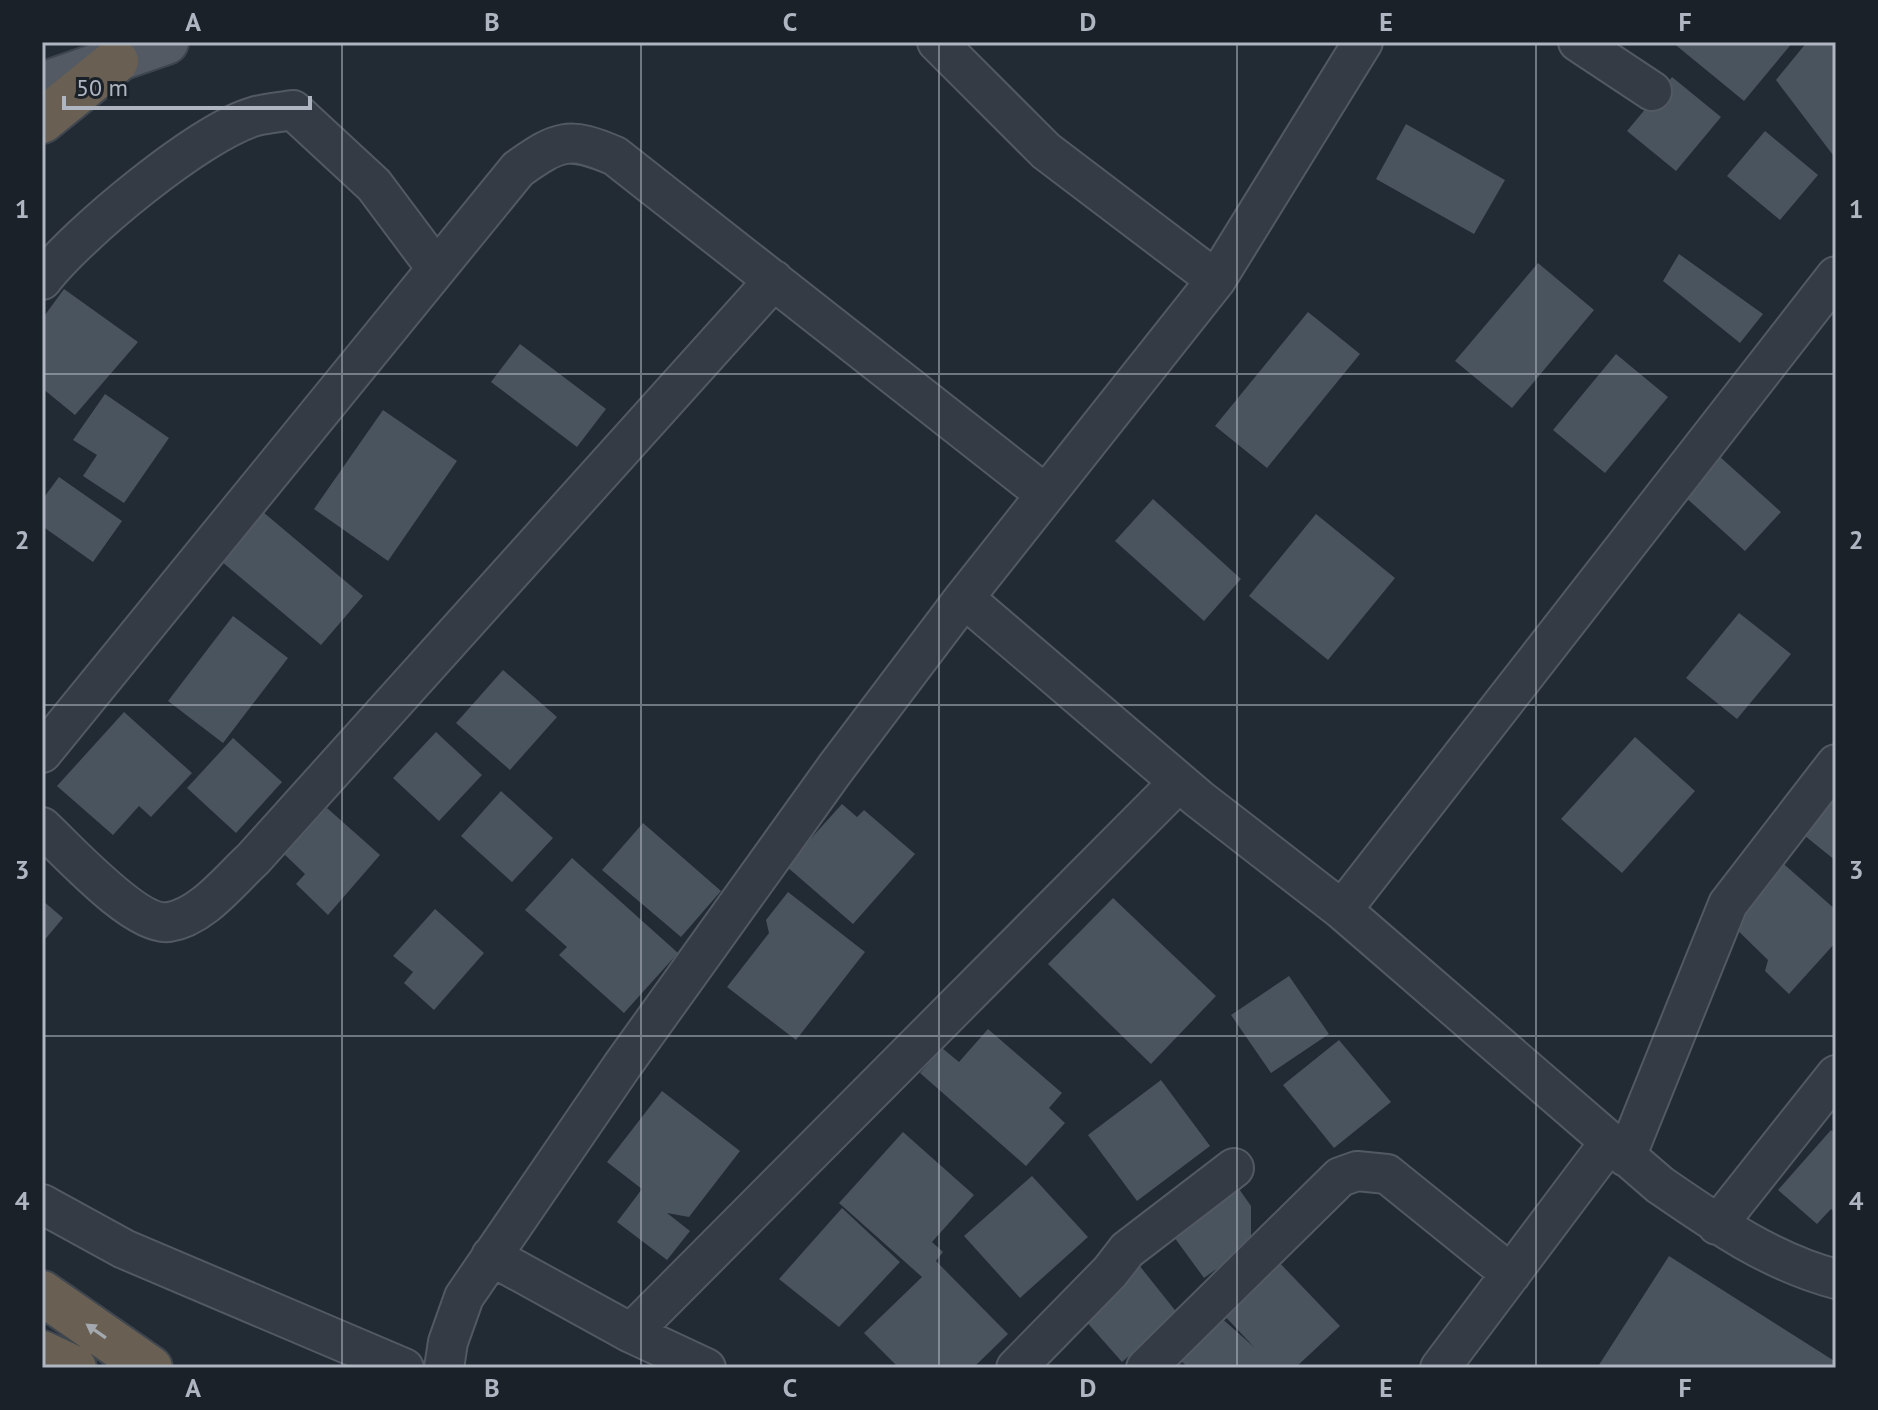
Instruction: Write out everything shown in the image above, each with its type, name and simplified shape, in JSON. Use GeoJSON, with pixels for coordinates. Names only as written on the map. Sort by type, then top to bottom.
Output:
{"type":"FeatureCollection","features":[{"type":"Feature","properties":{"kind":"highway"},"geometry":{"type":"LineString","coordinates":[[42,121],[116,61]]}},
{"type":"Feature","properties":{"kind":"highway"},"geometry":{"type":"LineString","coordinates":[[42,1293],[150,1368]]}},
{"type":"Feature","properties":{"kind":"highway"},"geometry":{"type":"LineString","coordinates":[[42,1353],[74,1368]]}},
{"type":"Feature","properties":{"kind":"main road"},"geometry":{"type":"LineString","coordinates":[[42,85],[166,42]]}},
{"type":"Feature","properties":{"kind":"street"},"geometry":{"type":"LineString","coordinates":[[937,42],[1046,151],[1216,280]]}},
{"type":"Feature","properties":{"kind":"street"},"geometry":{"type":"LineString","coordinates":[[444,1368],[448,1342],[464,1297],[491,1256],[789,834],[964,598],[1216,280],[1363,42]]}},
{"type":"Feature","properties":{"kind":"street"},"geometry":{"type":"LineString","coordinates":[[1578,42],[1652,91]]}},
{"type":"Feature","properties":{"kind":"street"},"geometry":{"type":"LineString","coordinates":[[42,280],[55,264],[121,204],[194,148],[254,116],[293,110],[374,185],[436,268]]}},
{"type":"Feature","properties":{"kind":"street"},"geometry":{"type":"LineString","coordinates":[[42,753],[518,169],[549,147],[582,141],[615,156],[1045,494]]}},
{"type":"Feature","properties":{"kind":"street"},"geometry":{"type":"LineString","coordinates":[[1342,910],[1836,276]]}},
{"type":"Feature","properties":{"kind":"street"},"geometry":{"type":"LineString","coordinates":[[42,827],[142,917],[169,923],[201,909],[253,859],[774,280]]}},
{"type":"Feature","properties":{"kind":"street"},"geometry":{"type":"LineString","coordinates":[[964,598],[1179,782],[1342,910],[1617,1150],[1717,1225],[1766,1252],[1836,1279]]}},
{"type":"Feature","properties":{"kind":"street"},"geometry":{"type":"LineString","coordinates":[[1440,1368],[1511,1274],[1617,1150],[1728,904],[1836,764]]}},
{"type":"Feature","properties":{"kind":"street"},"geometry":{"type":"LineString","coordinates":[[631,1333],[1179,782]]}},
{"type":"Feature","properties":{"kind":"street"},"geometry":{"type":"LineString","coordinates":[[1717,1225],[1836,1075]]}},
{"type":"Feature","properties":{"kind":"street"},"geometry":{"type":"LineString","coordinates":[[1016,1368],[1110,1272],[1127,1250],[1234,1168]]}},
{"type":"Feature","properties":{"kind":"street"},"geometry":{"type":"LineString","coordinates":[[1146,1368],[1340,1177],[1357,1171],[1387,1174],[1511,1274]]}},
{"type":"Feature","properties":{"kind":"street"},"geometry":{"type":"LineString","coordinates":[[42,1204],[124,1249],[404,1368]]}},
{"type":"Feature","properties":{"kind":"street"},"geometry":{"type":"LineString","coordinates":[[491,1256],[631,1333],[706,1368]]}},
{"type":"Feature","properties":{"kind":"building"},"geometry":{"type":"Polygon","coordinates":[[[1672,42],[1793,42],[1744,101],[1672,42]]]}},
{"type":"Feature","properties":{"kind":"building"},"geometry":{"type":"Polygon","coordinates":[[[1807,42],[1836,42],[1836,159],[1776,80],[1807,42]]]}},
{"type":"Feature","properties":{"kind":"building"},"geometry":{"type":"Polygon","coordinates":[[[1672,77],[1721,117],[1676,171],[1627,131],[1672,77]]]}},
{"type":"Feature","properties":{"kind":"building"},"geometry":{"type":"Polygon","coordinates":[[[1406,124],[1505,180],[1474,234],[1376,179],[1406,124]]]}},
{"type":"Feature","properties":{"kind":"building"},"geometry":{"type":"Polygon","coordinates":[[[1765,131],[1818,175],[1780,220],[1727,176],[1765,131]]]}},
{"type":"Feature","properties":{"kind":"building"},"geometry":{"type":"Polygon","coordinates":[[[1679,254],[1763,314],[1740,343],[1663,281],[1679,254]]]}},
{"type":"Feature","properties":{"kind":"building"},"geometry":{"type":"Polygon","coordinates":[[[1538,263],[1594,310],[1512,408],[1455,361],[1538,263]]]}},
{"type":"Feature","properties":{"kind":"building"},"geometry":{"type":"Polygon","coordinates":[[[64,289],[138,342],[75,415],[42,388],[42,319],[64,289]]]}},
{"type":"Feature","properties":{"kind":"building"},"geometry":{"type":"Polygon","coordinates":[[[1308,312],[1360,354],[1267,468],[1215,426],[1308,312]]]}},
{"type":"Feature","properties":{"kind":"building"},"geometry":{"type":"Polygon","coordinates":[[[520,344],[606,409],[577,447],[491,382],[520,344]]]}},
{"type":"Feature","properties":{"kind":"building"},"geometry":{"type":"Polygon","coordinates":[[[1616,354],[1668,397],[1605,473],[1553,430],[1616,354]]]}},
{"type":"Feature","properties":{"kind":"building"},"geometry":{"type":"Polygon","coordinates":[[[105,394],[169,438],[124,503],[83,476],[97,455],[73,440],[105,394]]]}},
{"type":"Feature","properties":{"kind":"building"},"geometry":{"type":"Polygon","coordinates":[[[383,410],[457,461],[388,561],[314,509],[383,410]]]}},
{"type":"Feature","properties":{"kind":"building"},"geometry":{"type":"Polygon","coordinates":[[[1719,456],[1781,512],[1745,551],[1683,495],[1719,456]]]}},
{"type":"Feature","properties":{"kind":"building"},"geometry":{"type":"Polygon","coordinates":[[[59,477],[122,521],[93,562],[42,526],[42,500],[59,477]]]}},
{"type":"Feature","properties":{"kind":"building"},"geometry":{"type":"Polygon","coordinates":[[[1153,499],[1241,579],[1204,621],[1115,541],[1153,499]]]}},
{"type":"Feature","properties":{"kind":"building"},"geometry":{"type":"Polygon","coordinates":[[[263,512],[363,596],[321,645],[221,561],[263,512]]]}},
{"type":"Feature","properties":{"kind":"building"},"geometry":{"type":"Polygon","coordinates":[[[1316,514],[1395,578],[1328,660],[1249,596],[1316,514]]]}},
{"type":"Feature","properties":{"kind":"building"},"geometry":{"type":"Polygon","coordinates":[[[1739,613],[1791,654],[1737,719],[1686,678],[1739,613]]]}},
{"type":"Feature","properties":{"kind":"building"},"geometry":{"type":"Polygon","coordinates":[[[233,616],[288,658],[223,743],[168,701],[233,616]]]}},
{"type":"Feature","properties":{"kind":"building"},"geometry":{"type":"Polygon","coordinates":[[[503,670],[557,717],[510,770],[456,723],[503,670]]]}},
{"type":"Feature","properties":{"kind":"building"},"geometry":{"type":"Polygon","coordinates":[[[124,712],[192,773],[151,817],[139,806],[113,835],[57,786],[124,712]]]}},
{"type":"Feature","properties":{"kind":"building"},"geometry":{"type":"Polygon","coordinates":[[[436,732],[482,775],[439,821],[393,778],[436,732]]]}},
{"type":"Feature","properties":{"kind":"building"},"geometry":{"type":"Polygon","coordinates":[[[1635,737],[1695,791],[1622,873],[1561,819],[1635,737]]]}},
{"type":"Feature","properties":{"kind":"building"},"geometry":{"type":"Polygon","coordinates":[[[233,738],[282,782],[236,833],[187,788],[233,738]]]}},
{"type":"Feature","properties":{"kind":"building"},"geometry":{"type":"Polygon","coordinates":[[[1836,777],[1836,861],[1794,827],[1836,777]]]}},
{"type":"Feature","properties":{"kind":"building"},"geometry":{"type":"Polygon","coordinates":[[[501,791],[553,838],[512,882],[461,836],[501,791]]]}},
{"type":"Feature","properties":{"kind":"building"},"geometry":{"type":"Polygon","coordinates":[[[842,804],[857,817],[864,810],[915,854],[853,924],[786,866],[842,804]]]}},
{"type":"Feature","properties":{"kind":"building"},"geometry":{"type":"Polygon","coordinates":[[[327,808],[380,855],[328,915],[296,884],[305,874],[284,854],[327,808]]]}},
{"type":"Feature","properties":{"kind":"building"},"geometry":{"type":"Polygon","coordinates":[[[643,823],[721,891],[681,937],[602,870],[643,823]]]}},
{"type":"Feature","properties":{"kind":"building"},"geometry":{"type":"Polygon","coordinates":[[[572,858],[678,953],[624,1013],[559,955],[567,947],[525,910],[572,858]]]}},
{"type":"Feature","properties":{"kind":"building"},"geometry":{"type":"Polygon","coordinates":[[[1777,858],[1836,910],[1836,942],[1789,994],[1765,971],[1768,960],[1727,920],[1777,858]]]}},
{"type":"Feature","properties":{"kind":"building"},"geometry":{"type":"Polygon","coordinates":[[[788,892],[865,952],[796,1040],[727,987],[769,933],[766,920],[788,892]]]}},
{"type":"Feature","properties":{"kind":"building"},"geometry":{"type":"Polygon","coordinates":[[[1113,898],[1216,996],[1151,1064],[1048,964],[1113,898]]]}},
{"type":"Feature","properties":{"kind":"building"},"geometry":{"type":"Polygon","coordinates":[[[42,900],[63,918],[42,943],[42,900]]]}},
{"type":"Feature","properties":{"kind":"building"},"geometry":{"type":"Polygon","coordinates":[[[435,909],[484,953],[434,1010],[404,983],[413,972],[393,956],[435,909]]]}},
{"type":"Feature","properties":{"kind":"building"},"geometry":{"type":"Polygon","coordinates":[[[1289,976],[1329,1034],[1271,1073],[1231,1015],[1289,976]]]}},
{"type":"Feature","properties":{"kind":"building"},"geometry":{"type":"Polygon","coordinates":[[[988,1029],[1062,1093],[1049,1108],[1065,1123],[1026,1166],[920,1073],[942,1048],[959,1062],[988,1029]]]}},
{"type":"Feature","properties":{"kind":"building"},"geometry":{"type":"Polygon","coordinates":[[[1339,1040],[1391,1102],[1334,1148],[1283,1085],[1339,1040]]]}},
{"type":"Feature","properties":{"kind":"building"},"geometry":{"type":"Polygon","coordinates":[[[1161,1080],[1210,1146],[1137,1201],[1088,1135],[1161,1080]]]}},
{"type":"Feature","properties":{"kind":"building"},"geometry":{"type":"Polygon","coordinates":[[[662,1091],[740,1151],[689,1217],[667,1213],[690,1231],[667,1260],[617,1222],[642,1189],[607,1162],[662,1091]]]}},
{"type":"Feature","properties":{"kind":"building"},"geometry":{"type":"Polygon","coordinates":[[[1831,1130],[1836,1134],[1836,1214],[1831,1209],[1817,1224],[1778,1190],[1831,1130]]]}},
{"type":"Feature","properties":{"kind":"building"},"geometry":{"type":"Polygon","coordinates":[[[903,1132],[974,1195],[932,1242],[943,1252],[936,1261],[1008,1334],[973,1368],[899,1368],[864,1333],[922,1277],[839,1203],[903,1132]]]}},
{"type":"Feature","properties":{"kind":"building"},"geometry":{"type":"Polygon","coordinates":[[[1032,1176],[1088,1237],[1020,1298],[964,1236],[1032,1176]]]}},
{"type":"Feature","properties":{"kind":"building"},"geometry":{"type":"Polygon","coordinates":[[[1232,1179],[1251,1206],[1251,1244],[1204,1278],[1166,1226],[1232,1179]]]}},
{"type":"Feature","properties":{"kind":"building"},"geometry":{"type":"Polygon","coordinates":[[[842,1208],[900,1262],[839,1327],[779,1279],[842,1208]]]}},
{"type":"Feature","properties":{"kind":"building"},"geometry":{"type":"Polygon","coordinates":[[[1127,1250],[1178,1314],[1122,1362],[1077,1311],[1127,1250]]]}},
{"type":"Feature","properties":{"kind":"building"},"geometry":{"type":"Polygon","coordinates":[[[1669,1256],[1836,1362],[1836,1368],[1597,1368],[1669,1256]]]}},
{"type":"Feature","properties":{"kind":"building"},"geometry":{"type":"Polygon","coordinates":[[[1275,1258],[1340,1326],[1295,1368],[1189,1368],[1166,1348],[1218,1315],[1254,1347],[1219,1310],[1275,1258]]]}}]}
